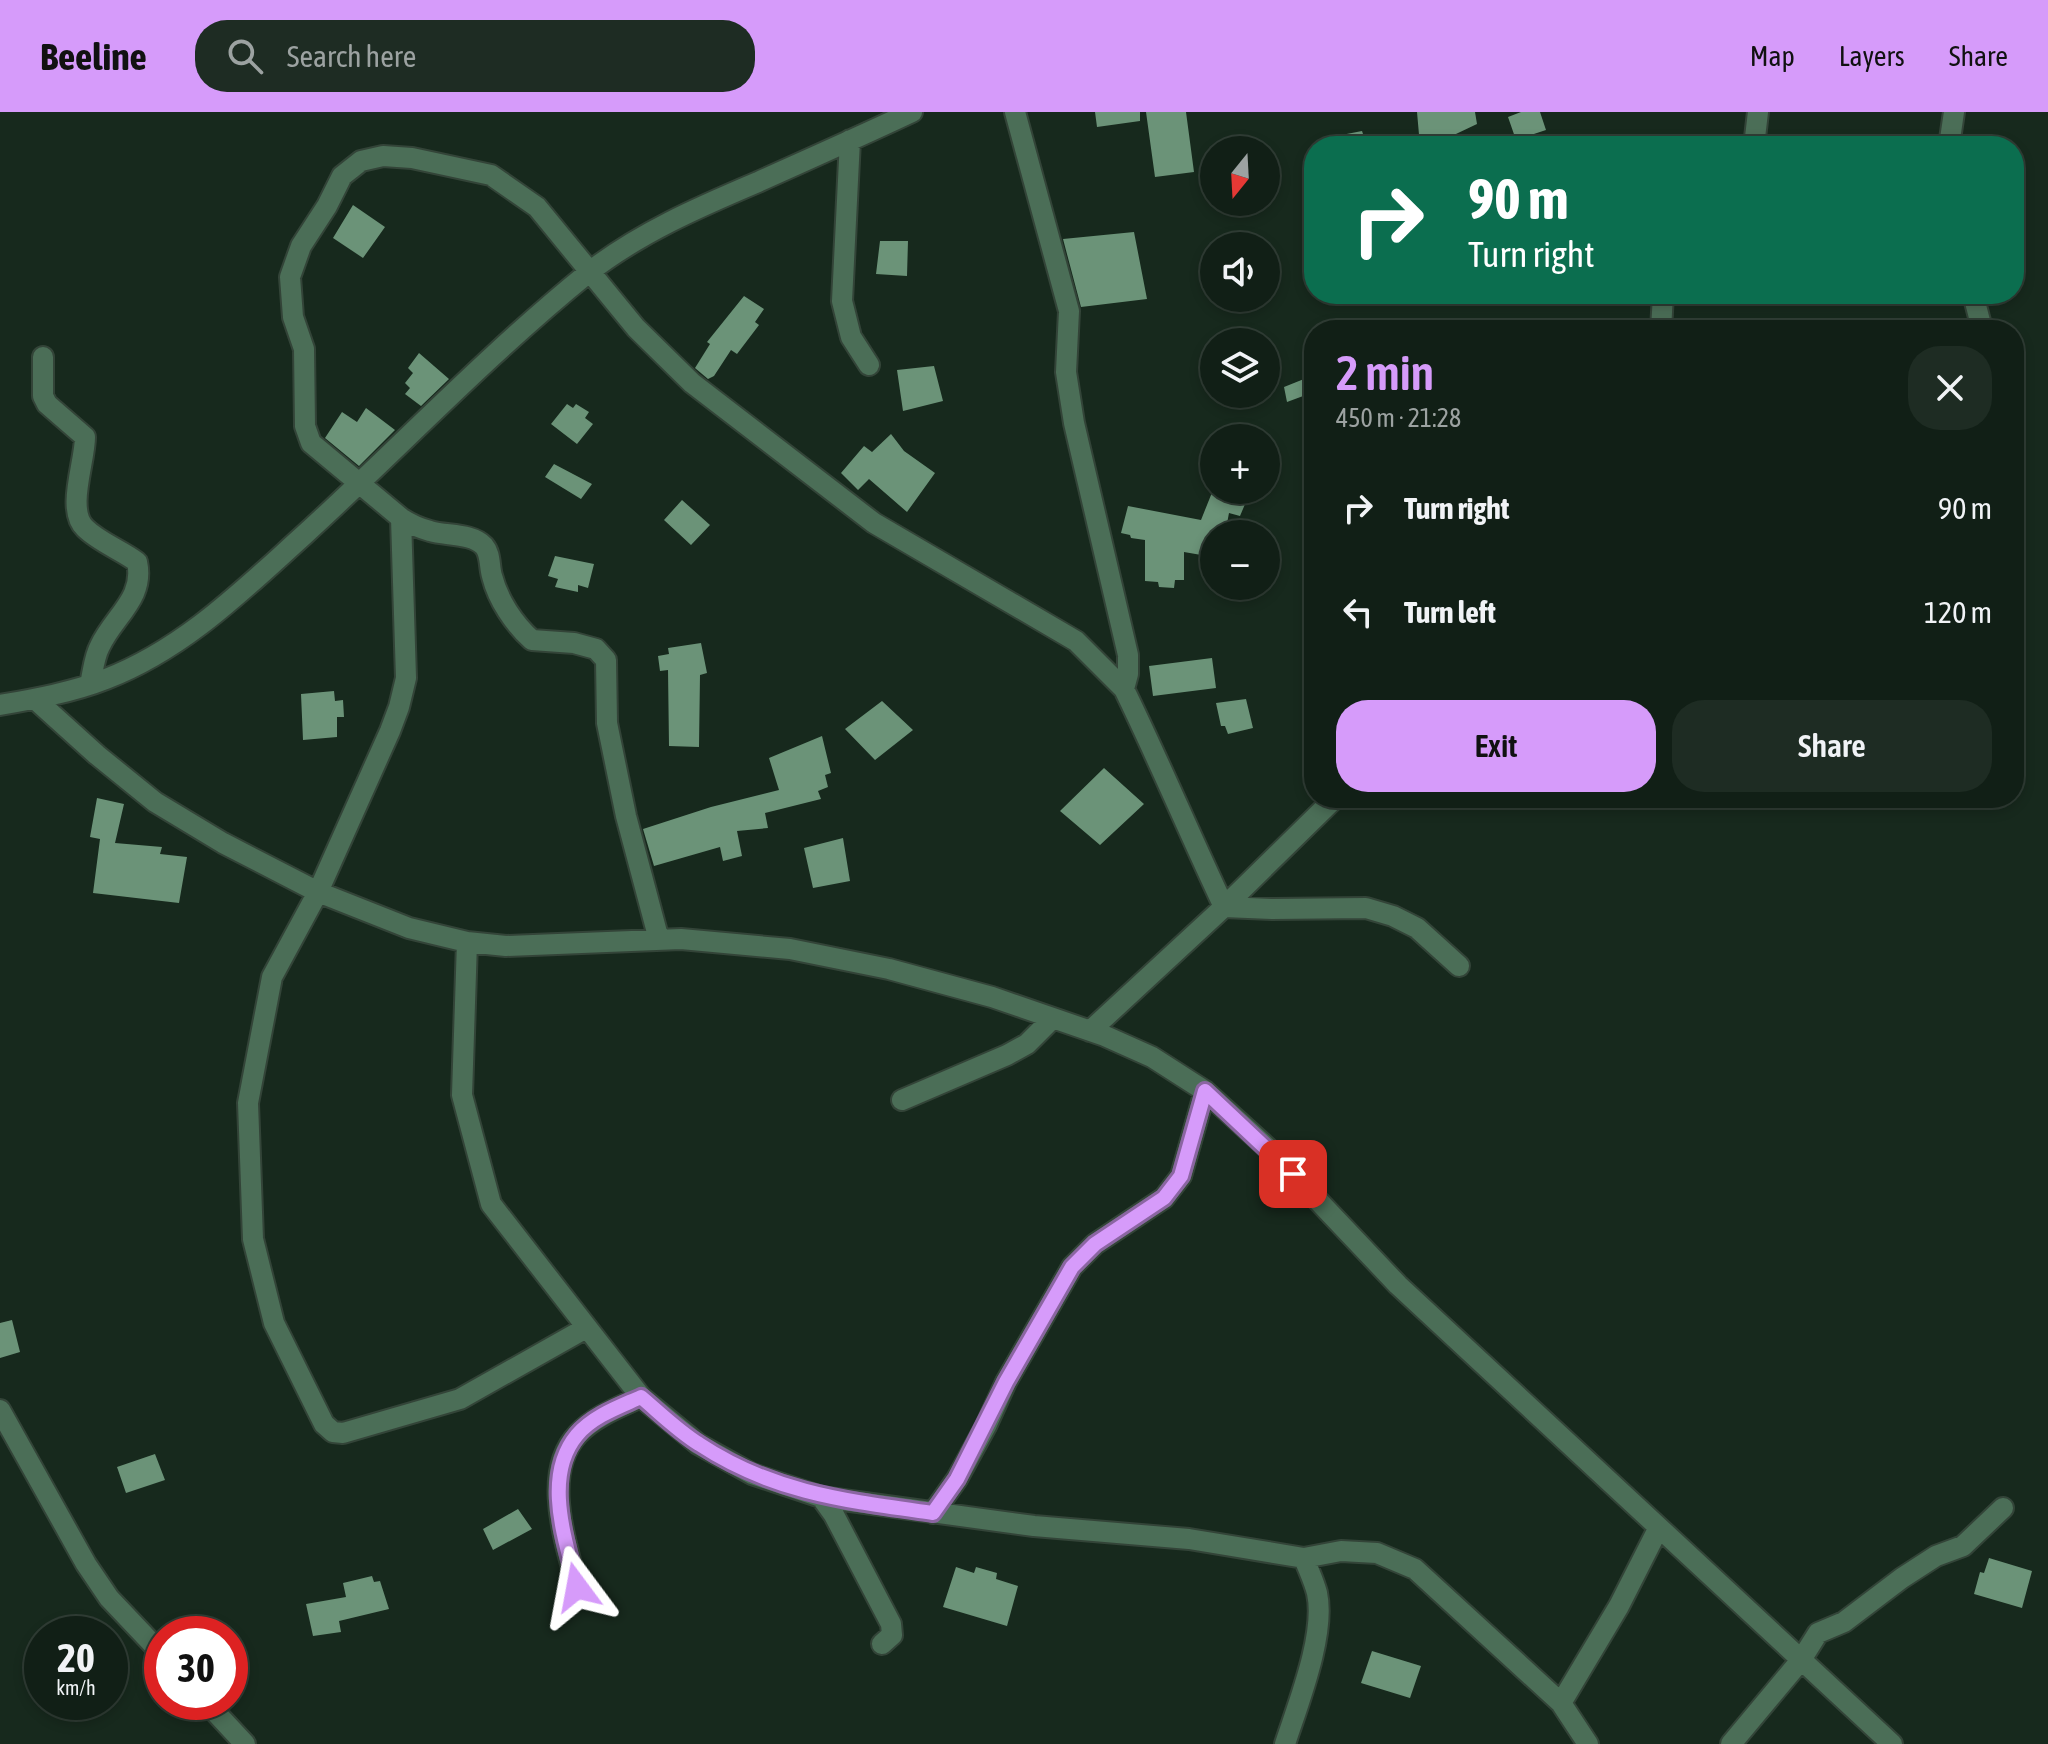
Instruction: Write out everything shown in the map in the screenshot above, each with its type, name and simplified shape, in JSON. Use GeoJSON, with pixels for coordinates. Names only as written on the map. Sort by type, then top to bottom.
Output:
{"type":"FeatureCollection","features":[{"type":"Feature","properties":{"kind":"street"},"geometry":{"type":"LineString","coordinates":[[0,705],[105,680],[161,652],[197,629],[360,484],[523,329],[591,271],[660,226],[912,112]]}},
{"type":"Feature","properties":{"kind":"street"},"geometry":{"type":"LineString","coordinates":[[1015,112],[1069,311],[1066,372],[1074,423],[1128,655],[1124,689]]}},
{"type":"Feature","properties":{"kind":"street"},"geometry":{"type":"LineString","coordinates":[[1755,136],[1758,112]]}},
{"type":"Feature","properties":{"kind":"street"},"geometry":{"type":"LineString","coordinates":[[1950,136],[1954,112]]}},
{"type":"Feature","properties":{"kind":"street"},"geometry":{"type":"LineString","coordinates":[[850,140],[842,301],[851,337],[869,365]]}},
{"type":"Feature","properties":{"kind":"street"},"geometry":{"type":"LineString","coordinates":[[659,940],[626,816],[609,736],[606,660],[596,649],[574,643],[532,640],[512,618],[492,578],[488,552],[482,544],[472,538],[430,532],[401,518],[311,443],[305,426],[304,349],[293,317],[290,277],[301,246],[342,176],[361,161],[383,156],[412,158],[491,175],[537,207],[636,328],[692,383],[874,523],[1076,641],[1124,689],[1163,768],[1224,907]]}},
{"type":"Feature","properties":{"kind":"street"},"geometry":{"type":"LineString","coordinates":[[43,357],[43,396],[47,404],[85,437],[76,505],[78,519],[85,529],[137,562],[140,575],[138,591],[114,621],[98,649],[90,684]]}},
{"type":"Feature","properties":{"kind":"street"},"geometry":{"type":"LineString","coordinates":[[401,518],[406,678],[394,719],[318,892],[272,977],[248,1103],[253,1239],[274,1323],[324,1424],[333,1432],[343,1433],[460,1399],[586,1328]]}},
{"type":"Feature","properties":{"kind":"street"},"geometry":{"type":"LineString","coordinates":[[35,699],[155,802],[223,843],[318,892],[409,928],[467,942],[506,946],[681,939],[804,952],[889,969],[992,997],[1090,1031],[1152,1057],[1205,1091],[1272,1152],[1398,1285],[1892,1744]]}},
{"type":"Feature","properties":{"kind":"street"},"geometry":{"type":"LineString","coordinates":[[1090,1031],[1325,808]]}},
{"type":"Feature","properties":{"kind":"street"},"geometry":{"type":"LineString","coordinates":[[1224,907],[1366,908],[1393,916],[1417,928],[1459,966]]}},
{"type":"Feature","properties":{"kind":"street"},"geometry":{"type":"LineString","coordinates":[[467,942],[462,1095],[491,1204],[641,1397],[698,1444],[752,1474],[821,1497],[1034,1526],[1189,1539],[1304,1558],[1341,1551],[1377,1553],[1415,1569],[1561,1703],[1588,1744]]}},
{"type":"Feature","properties":{"kind":"street"},"geometry":{"type":"LineString","coordinates":[[902,1100],[1007,1055],[1027,1044],[1053,1018]]}},
{"type":"Feature","properties":{"kind":"street"},"geometry":{"type":"LineString","coordinates":[[933,1513],[957,1479],[1006,1382],[1072,1267],[1095,1244],[1164,1198],[1181,1176],[1205,1091]]}},
{"type":"Feature","properties":{"kind":"street"},"geometry":{"type":"LineString","coordinates":[[577,1587],[560,1515],[559,1479],[564,1454],[578,1433],[604,1414],[641,1397]]}},
{"type":"Feature","properties":{"kind":"street"},"geometry":{"type":"LineString","coordinates":[[0,1410],[101,1587],[144,1634]]}},
{"type":"Feature","properties":{"kind":"street"},"geometry":{"type":"LineString","coordinates":[[821,1497],[834,1515],[891,1624],[892,1635],[882,1644]]}},
{"type":"Feature","properties":{"kind":"street"},"geometry":{"type":"LineString","coordinates":[[1731,1744],[1801,1660],[1818,1633],[1844,1622],[1936,1556],[1963,1546],[2003,1508]]}},
{"type":"Feature","properties":{"kind":"street"},"geometry":{"type":"LineString","coordinates":[[1561,1703],[1619,1606],[1658,1529]]}},
{"type":"Feature","properties":{"kind":"street"},"geometry":{"type":"LineString","coordinates":[[1285,1744],[1308,1674],[1318,1625],[1317,1594],[1304,1558]]}},
{"type":"Feature","properties":{"kind":"street"},"geometry":{"type":"LineString","coordinates":[[223,1720],[245,1744]]}},
{"type":"Feature","properties":{"kind":"building"},"geometry":{"type":"Polygon","coordinates":[[[1095,112],[1140,112],[1140,121],[1097,127],[1095,112]]]}},
{"type":"Feature","properties":{"kind":"building"},"geometry":{"type":"Polygon","coordinates":[[[1146,112],[1186,112],[1194,172],[1155,177],[1146,112]]]}},
{"type":"Feature","properties":{"kind":"building"},"geometry":{"type":"Polygon","coordinates":[[[1417,112],[1475,112],[1477,124],[1452,136],[1419,136],[1417,112]]]}},
{"type":"Feature","properties":{"kind":"building"},"geometry":{"type":"Polygon","coordinates":[[[1521,112],[1540,112],[1546,130],[1528,136],[1515,136],[1508,117],[1521,112]]]}},
{"type":"Feature","properties":{"kind":"building"},"geometry":{"type":"Polygon","coordinates":[[[1362,131],[1364,136],[1336,136],[1362,131]]]}},
{"type":"Feature","properties":{"kind":"building"},"geometry":{"type":"Polygon","coordinates":[[[353,205],[385,227],[363,258],[333,238],[353,205]]]}},
{"type":"Feature","properties":{"kind":"building"},"geometry":{"type":"Polygon","coordinates":[[[1134,232],[1147,299],[1081,307],[1063,239],[1134,232]]]}},
{"type":"Feature","properties":{"kind":"building"},"geometry":{"type":"Polygon","coordinates":[[[880,241],[908,241],[907,276],[876,274],[880,241]]]}},
{"type":"Feature","properties":{"kind":"building"},"geometry":{"type":"Polygon","coordinates":[[[744,296],[764,309],[755,322],[759,325],[737,354],[731,350],[714,376],[708,379],[695,368],[710,344],[707,342],[744,296]]]}},
{"type":"Feature","properties":{"kind":"building"},"geometry":{"type":"Polygon","coordinates":[[[419,353],[449,379],[421,406],[405,394],[410,388],[405,383],[413,373],[408,368],[419,353]]]}},
{"type":"Feature","properties":{"kind":"building"},"geometry":{"type":"Polygon","coordinates":[[[934,366],[943,401],[903,411],[897,370],[934,366]]]}},
{"type":"Feature","properties":{"kind":"building"},"geometry":{"type":"Polygon","coordinates":[[[1304,379],[1304,396],[1287,402],[1284,387],[1304,379]]]}},
{"type":"Feature","properties":{"kind":"building"},"geometry":{"type":"Polygon","coordinates":[[[567,404],[573,408],[576,404],[589,412],[585,418],[593,424],[577,444],[551,424],[567,404]]]}},
{"type":"Feature","properties":{"kind":"building"},"geometry":{"type":"Polygon","coordinates":[[[366,408],[395,430],[359,466],[325,438],[342,412],[357,422],[366,408]]]}},
{"type":"Feature","properties":{"kind":"building"},"geometry":{"type":"Polygon","coordinates":[[[891,434],[904,451],[935,473],[907,512],[869,479],[858,490],[841,473],[864,446],[872,452],[891,434]]]}},
{"type":"Feature","properties":{"kind":"building"},"geometry":{"type":"Polygon","coordinates":[[[554,464],[592,484],[581,499],[545,477],[554,464]]]}},
{"type":"Feature","properties":{"kind":"building"},"geometry":{"type":"Polygon","coordinates":[[[682,500],[710,525],[691,545],[664,520],[682,500]]]}},
{"type":"Feature","properties":{"kind":"building"},"geometry":{"type":"Polygon","coordinates":[[[1207,504],[1245,504],[1240,516],[1229,513],[1228,520],[1201,520],[1207,504]]]}},
{"type":"Feature","properties":{"kind":"building"},"geometry":{"type":"Polygon","coordinates":[[[1128,506],[1201,520],[1200,555],[1184,552],[1184,580],[1175,580],[1174,588],[1159,587],[1158,582],[1145,581],[1145,540],[1121,533],[1128,506]]]}},
{"type":"Feature","properties":{"kind":"building"},"geometry":{"type":"Polygon","coordinates":[[[555,556],[594,564],[588,588],[578,585],[578,592],[555,587],[558,579],[548,576],[555,556]]]}},
{"type":"Feature","properties":{"kind":"building"},"geometry":{"type":"Polygon","coordinates":[[[701,643],[707,673],[700,675],[699,747],[669,746],[668,670],[660,671],[658,656],[669,654],[668,648],[701,643]]]}},
{"type":"Feature","properties":{"kind":"building"},"geometry":{"type":"Polygon","coordinates":[[[1212,658],[1216,688],[1153,696],[1149,666],[1212,658]]]}},
{"type":"Feature","properties":{"kind":"building"},"geometry":{"type":"Polygon","coordinates":[[[334,691],[335,701],[343,700],[344,717],[337,717],[337,737],[303,740],[301,694],[334,691]]]}},
{"type":"Feature","properties":{"kind":"building"},"geometry":{"type":"Polygon","coordinates":[[[1246,699],[1253,728],[1228,734],[1225,726],[1221,726],[1216,703],[1246,699]]]}},
{"type":"Feature","properties":{"kind":"building"},"geometry":{"type":"Polygon","coordinates":[[[882,701],[913,730],[875,760],[845,729],[882,701]]]}},
{"type":"Feature","properties":{"kind":"building"},"geometry":{"type":"Polygon","coordinates":[[[822,736],[831,773],[825,775],[828,787],[818,791],[821,799],[765,813],[768,828],[737,831],[742,856],[723,861],[720,847],[654,866],[643,829],[711,807],[779,790],[769,758],[822,736]]]}},
{"type":"Feature","properties":{"kind":"building"},"geometry":{"type":"Polygon","coordinates":[[[1104,768],[1144,804],[1100,845],[1060,811],[1104,768]]]}},
{"type":"Feature","properties":{"kind":"building"},"geometry":{"type":"Polygon","coordinates":[[[97,798],[124,804],[115,843],[162,847],[160,854],[187,857],[179,903],[93,893],[100,839],[90,837],[97,798]]]}},
{"type":"Feature","properties":{"kind":"building"},"geometry":{"type":"Polygon","coordinates":[[[843,838],[850,881],[813,888],[804,848],[843,838]]]}},
{"type":"Feature","properties":{"kind":"building"},"geometry":{"type":"Polygon","coordinates":[[[12,1320],[20,1352],[0,1358],[0,1323],[12,1320]]]}},
{"type":"Feature","properties":{"kind":"building"},"geometry":{"type":"Polygon","coordinates":[[[155,1454],[165,1480],[126,1493],[117,1467],[155,1454]]]}},
{"type":"Feature","properties":{"kind":"building"},"geometry":{"type":"Polygon","coordinates":[[[518,1509],[532,1529],[493,1550],[483,1529],[518,1509]]]}},
{"type":"Feature","properties":{"kind":"building"},"geometry":{"type":"Polygon","coordinates":[[[1989,1558],[2032,1571],[2022,1608],[1974,1594],[1980,1572],[1984,1573],[1989,1558]]]}},
{"type":"Feature","properties":{"kind":"building"},"geometry":{"type":"Polygon","coordinates":[[[956,1567],[974,1573],[976,1567],[997,1573],[996,1579],[1018,1586],[1007,1626],[943,1607],[956,1567]]]}},
{"type":"Feature","properties":{"kind":"building"},"geometry":{"type":"Polygon","coordinates":[[[372,1576],[374,1582],[380,1581],[389,1609],[339,1621],[341,1632],[313,1636],[306,1604],[346,1597],[343,1583],[372,1576]]]}},
{"type":"Feature","properties":{"kind":"building"},"geometry":{"type":"Polygon","coordinates":[[[1372,1651],[1421,1666],[1410,1698],[1361,1683],[1372,1651]]]}},
{"type":"Feature","properties":{"kind":"route"},"geometry":{"type":"LineString","coordinates":[[577,1587],[560,1515],[559,1479],[564,1454],[578,1433],[604,1414],[641,1397],[698,1444],[752,1474],[821,1497],[933,1513],[957,1479],[1006,1382],[1072,1267],[1095,1244],[1164,1198],[1181,1176],[1205,1091],[1293,1174]]}}]}
